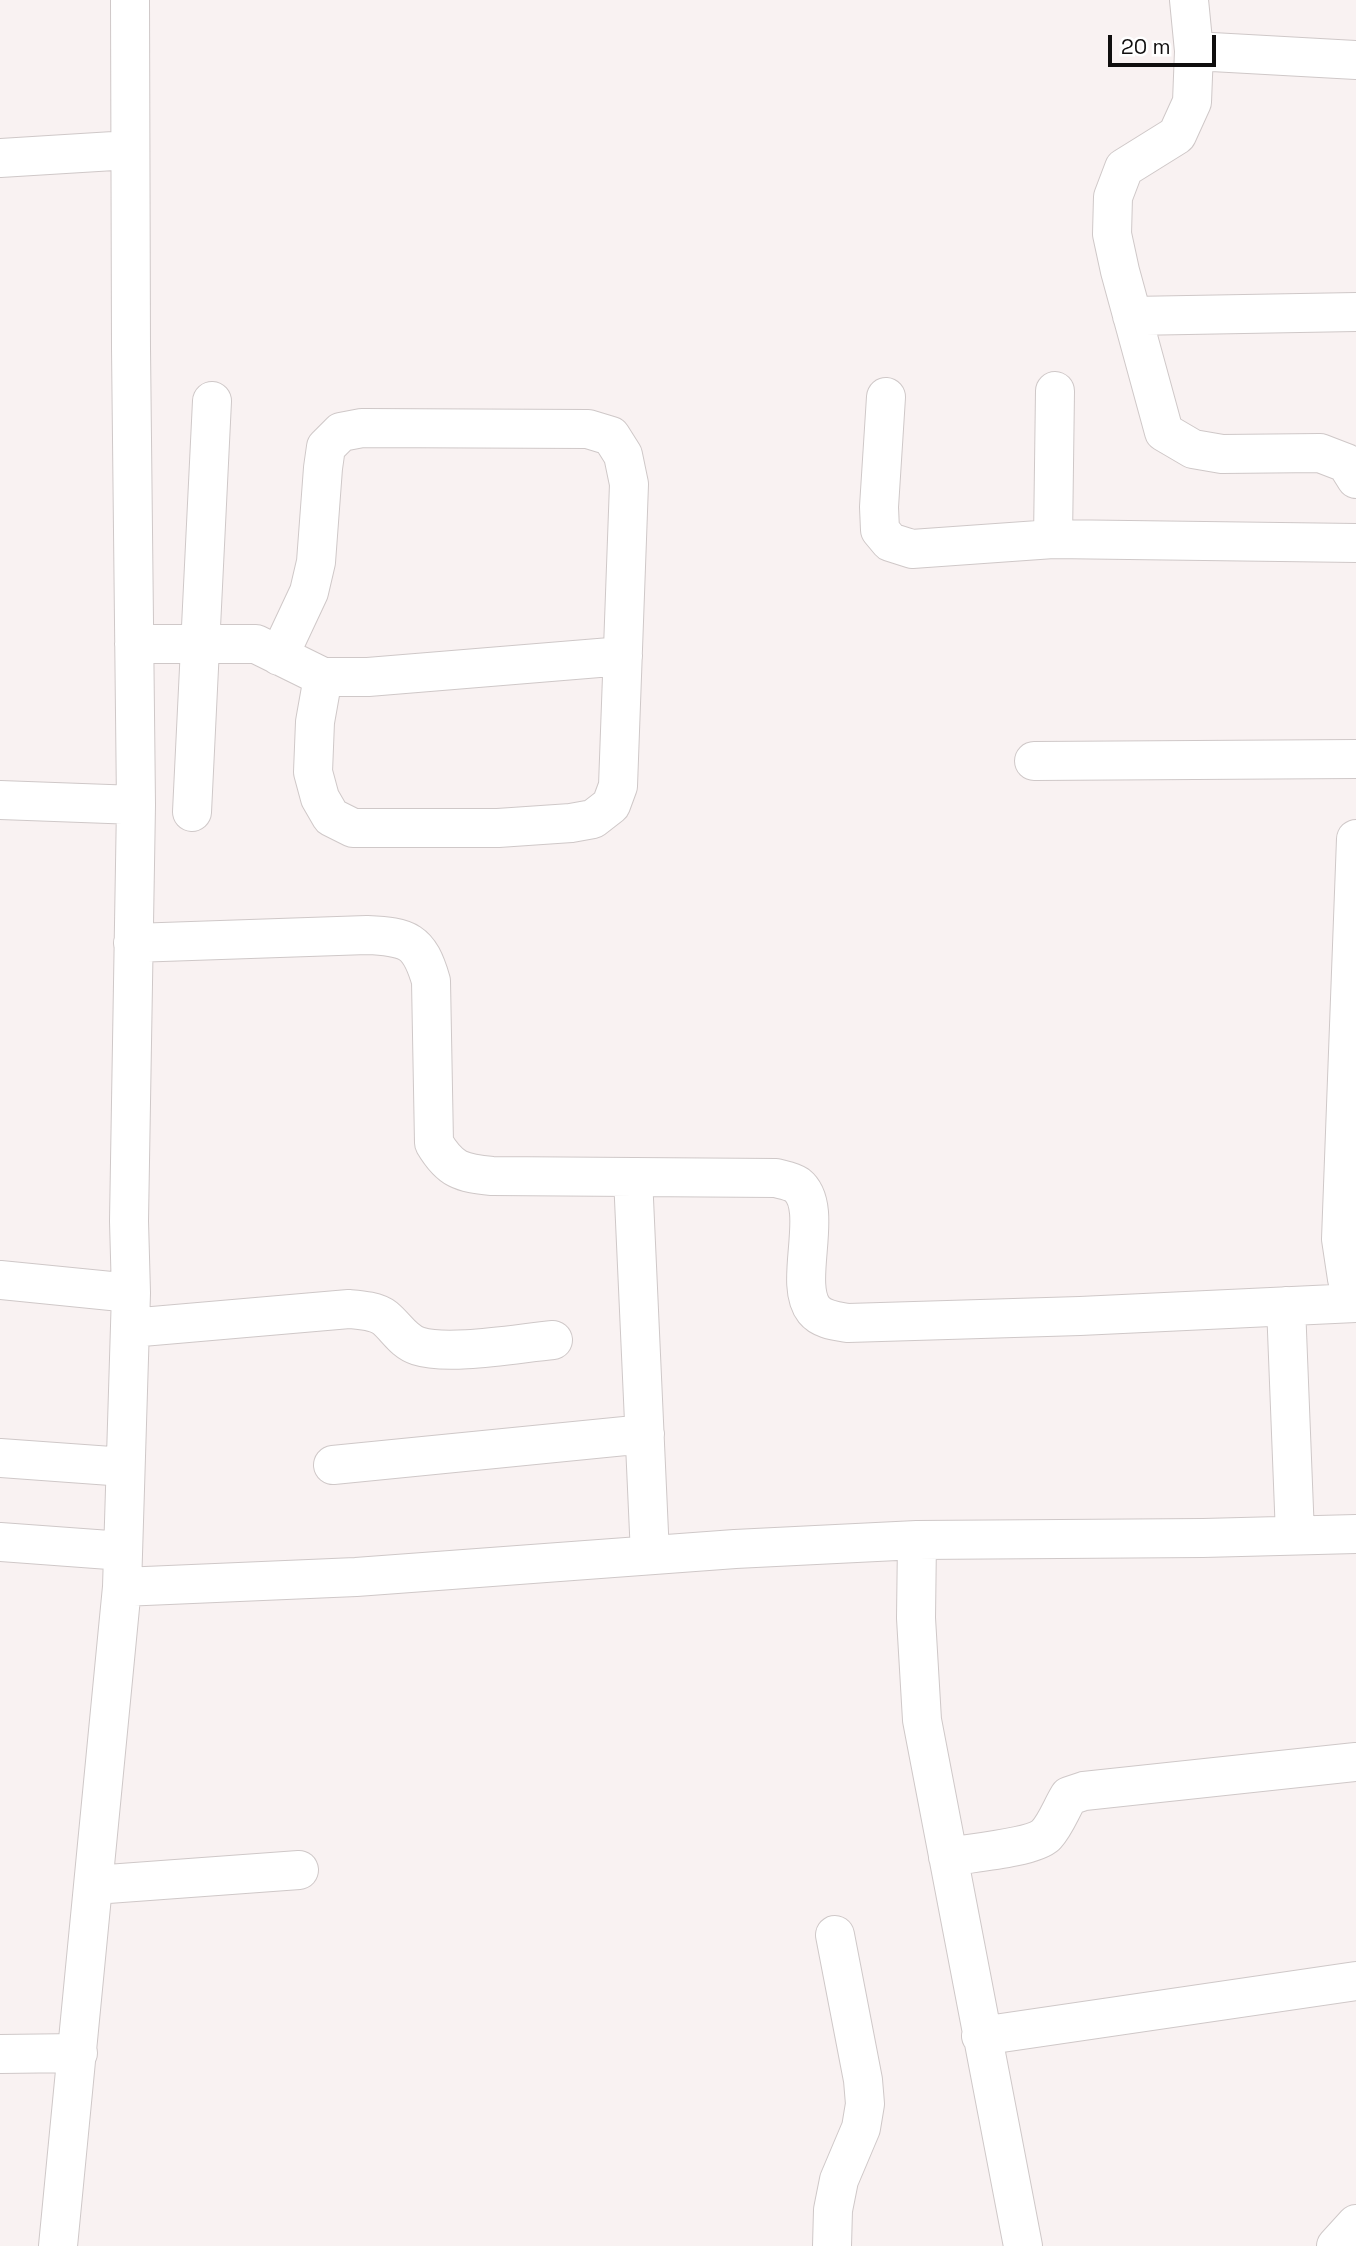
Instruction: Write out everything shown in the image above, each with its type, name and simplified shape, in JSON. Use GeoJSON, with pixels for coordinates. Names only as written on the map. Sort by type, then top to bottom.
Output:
{"type":"FeatureCollection","features":[{"type":"Feature","properties":{"kind":"street"},"geometry":{"type":"LineString","coordinates":[[58,2246],[123,1569],[130,1311],[136,805],[130,0]]}},
{"type":"Feature","properties":{"kind":"street"},"geometry":{"type":"LineString","coordinates":[[1189,0],[1194,51],[1192,102],[1177,135],[1124,168],[1113,197],[1112,233],[1164,432],[1193,449],[1222,454],[1320,453],[1346,463],[1356,479]]}},
{"type":"Feature","properties":{"kind":"street"},"geometry":{"type":"LineString","coordinates":[[1194,51],[1356,60]]}},
{"type":"Feature","properties":{"kind":"street"},"geometry":{"type":"LineString","coordinates":[[0,158],[130,150]]}},
{"type":"Feature","properties":{"kind":"street"},"geometry":{"type":"LineString","coordinates":[[1132,316],[1356,312]]}},
{"type":"Feature","properties":{"kind":"street"},"geometry":{"type":"LineString","coordinates":[[1053,538],[1055,391]]}},
{"type":"Feature","properties":{"kind":"street"},"geometry":{"type":"LineString","coordinates":[[886,397],[878,507],[880,530],[890,542],[912,549],[1053,538],[1356,543]]}},
{"type":"Feature","properties":{"kind":"street"},"geometry":{"type":"LineString","coordinates":[[192,812],[212,401]]}},
{"type":"Feature","properties":{"kind":"street"},"geometry":{"type":"LineString","coordinates":[[279,656],[309,592],[314,572],[326,447],[341,432],[362,428],[588,429],[611,436],[623,455],[629,484],[618,786],[611,805],[593,819],[571,823],[498,828],[353,828],[331,817],[320,797],[313,772],[315,722],[323,677]]}},
{"type":"Feature","properties":{"kind":"street"},"geometry":{"type":"LineString","coordinates":[[134,643],[256,645],[323,677],[382,676],[622,656]]}},
{"type":"Feature","properties":{"kind":"street"},"geometry":{"type":"LineString","coordinates":[[1034,761],[1356,759]]}},
{"type":"Feature","properties":{"kind":"street"},"geometry":{"type":"LineString","coordinates":[[0,800],[136,805]]}},
{"type":"Feature","properties":{"kind":"street"},"geometry":{"type":"LineString","coordinates":[[1356,839],[1341,1239],[1347,1279],[1356,1286]]}},
{"type":"Feature","properties":{"kind":"street"},"geometry":{"type":"LineString","coordinates":[[133,943],[367,934],[392,936],[411,943],[424,957],[431,981],[434,1143],[444,1161],[464,1174],[776,1178],[795,1183],[806,1196],[808,1214],[807,1297],[814,1311],[827,1319],[848,1323],[1080,1316],[1356,1303]]}},
{"type":"Feature","properties":{"kind":"street"},"geometry":{"type":"LineString","coordinates":[[633,1177],[650,1555]]}},
{"type":"Feature","properties":{"kind":"street"},"geometry":{"type":"LineString","coordinates":[[0,1280],[130,1311],[368,1311],[384,1317],[398,1333],[416,1345],[438,1350],[553,1339]]}},
{"type":"Feature","properties":{"kind":"street"},"geometry":{"type":"LineString","coordinates":[[1286,1306],[1295,1535]]}},
{"type":"Feature","properties":{"kind":"street"},"geometry":{"type":"LineString","coordinates":[[333,1465],[645,1434]]}},
{"type":"Feature","properties":{"kind":"street"},"geometry":{"type":"LineString","coordinates":[[0,1458],[125,1468]]}},
{"type":"Feature","properties":{"kind":"street"},"geometry":{"type":"LineString","coordinates":[[0,1542],[123,1569],[356,1577],[650,1555],[917,1540],[1356,1534]]}},
{"type":"Feature","properties":{"kind":"street"},"geometry":{"type":"LineString","coordinates":[[917,1540],[916,1618],[922,1720],[1023,2246]]}},
{"type":"Feature","properties":{"kind":"street"},"geometry":{"type":"LineString","coordinates":[[948,1857],[1028,1844],[1043,1838],[1053,1827],[1069,1796],[1084,1791],[1356,1762]]}},
{"type":"Feature","properties":{"kind":"street"},"geometry":{"type":"LineString","coordinates":[[94,1885],[299,1870]]}},
{"type":"Feature","properties":{"kind":"street"},"geometry":{"type":"LineString","coordinates":[[832,2246],[833,2210],[839,2179],[861,2128],[865,2104],[863,2080],[835,1935]]}},
{"type":"Feature","properties":{"kind":"street"},"geometry":{"type":"LineString","coordinates":[[981,2036],[1356,1981]]}},
{"type":"Feature","properties":{"kind":"street"},"geometry":{"type":"LineString","coordinates":[[0,2054],[78,2053]]}},
{"type":"Feature","properties":{"kind":"street"},"geometry":{"type":"LineString","coordinates":[[1336,2246],[1356,2224]]}}]}
